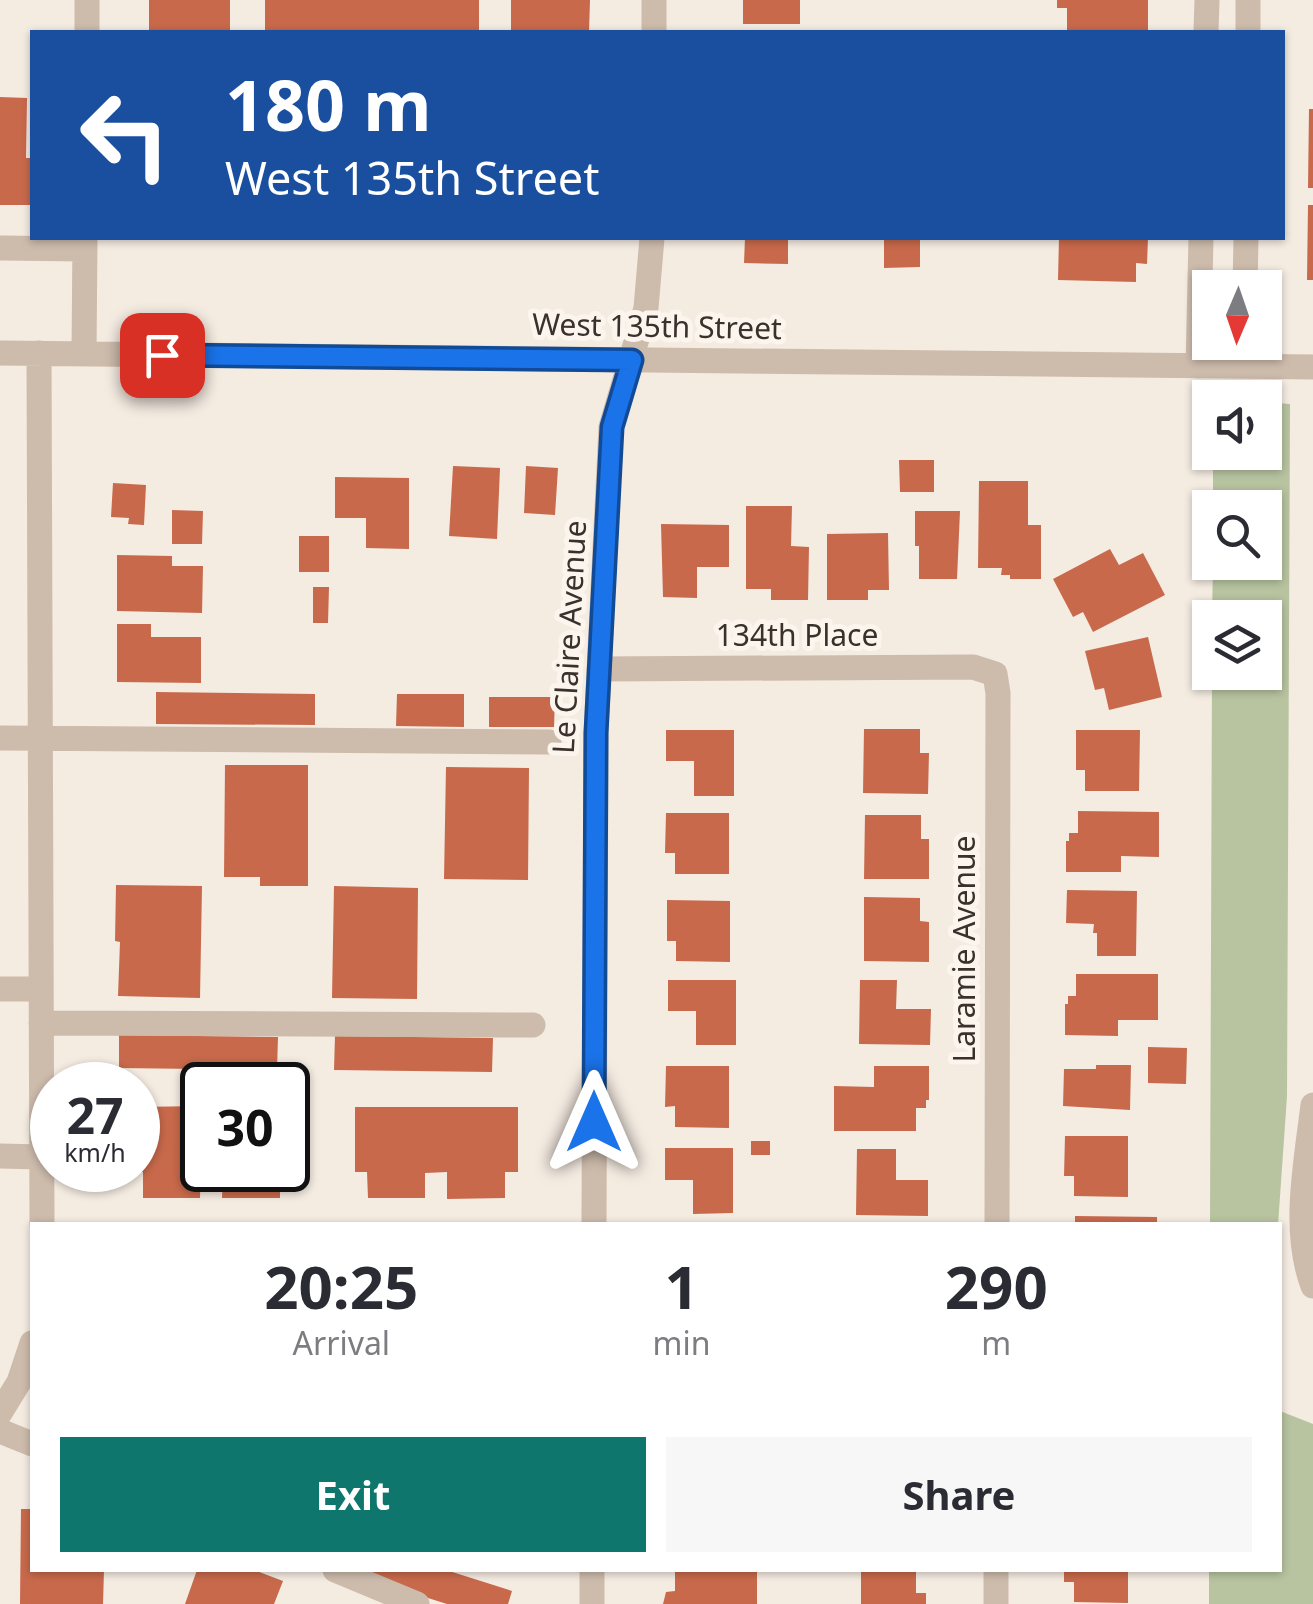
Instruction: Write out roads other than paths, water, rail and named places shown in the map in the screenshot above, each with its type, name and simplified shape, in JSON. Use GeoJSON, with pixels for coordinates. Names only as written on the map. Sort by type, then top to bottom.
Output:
{"type":"FeatureCollection","features":[{"type":"Feature","properties":{"kind":"street"},"geometry":{"type":"LineString","coordinates":[[87,0],[87,30]]}},
{"type":"Feature","properties":{"kind":"street"},"geometry":{"type":"LineString","coordinates":[[654,0],[654,30]]}},
{"type":"Feature","properties":{"kind":"street"},"geometry":{"type":"LineString","coordinates":[[1206,30],[1207,0]]}},
{"type":"Feature","properties":{"kind":"street"},"geometry":{"type":"LineString","coordinates":[[1248,0],[1248,30]]}},
{"type":"Feature","properties":{"kind":"street","name":"Le Claire Avenue"},"geometry":{"type":"LineString","coordinates":[[594,1222],[600,669],[612,427],[646,308],[652,240]]}},
{"type":"Feature","properties":{"kind":"street"},"geometry":{"type":"LineString","coordinates":[[1198,366],[1201,240]]}},
{"type":"Feature","properties":{"kind":"street"},"geometry":{"type":"LineString","coordinates":[[1245,270],[1246,240]]}},
{"type":"Feature","properties":{"kind":"street"},"geometry":{"type":"LineString","coordinates":[[0,248],[85,243],[84,354]]}},
{"type":"Feature","properties":{"kind":"street","name":"West 135th Street"},"geometry":{"type":"LineString","coordinates":[[0,353],[1198,366],[1221,360]]}},
{"type":"Feature","properties":{"kind":"street"},"geometry":{"type":"LineString","coordinates":[[40,354],[41,1062]]}},
{"type":"Feature","properties":{"kind":"street","name":"West 135th Street"},"geometry":{"type":"LineString","coordinates":[[1276,360],[1313,367]]}},
{"type":"Feature","properties":{"kind":"street","name":"134th Place"},"geometry":{"type":"LineString","coordinates":[[600,669],[973,667],[995,674]]}},
{"type":"Feature","properties":{"kind":"street","name":"Laramie Avenue"},"geometry":{"type":"LineString","coordinates":[[995,674],[997,1222]]}},
{"type":"Feature","properties":{"kind":"street"},"geometry":{"type":"LineString","coordinates":[[0,738],[548,742]]}},
{"type":"Feature","properties":{"kind":"street"},"geometry":{"type":"LineString","coordinates":[[0,989],[40,989]]}},
{"type":"Feature","properties":{"kind":"street"},"geometry":{"type":"LineString","coordinates":[[41,1022],[533,1025]]}},
{"type":"Feature","properties":{"kind":"street"},"geometry":{"type":"LineString","coordinates":[[1313,1106],[1304,1262],[1313,1286]]}},
{"type":"Feature","properties":{"kind":"street"},"geometry":{"type":"LineString","coordinates":[[0,1156],[30,1157]]}},
{"type":"Feature","properties":{"kind":"street"},"geometry":{"type":"LineString","coordinates":[[42,1192],[42,1222]]}},
{"type":"Feature","properties":{"kind":"street"},"geometry":{"type":"LineString","coordinates":[[0,1414],[20,1382],[30,1350]]}},
{"type":"Feature","properties":{"kind":"street"},"geometry":{"type":"LineString","coordinates":[[0,1431],[30,1443]]}},
{"type":"Feature","properties":{"kind":"street"},"geometry":{"type":"LineString","coordinates":[[340,1572],[417,1604]]}},
{"type":"Feature","properties":{"kind":"street"},"geometry":{"type":"LineString","coordinates":[[592,1572],[592,1604]]}},
{"type":"Feature","properties":{"kind":"street"},"geometry":{"type":"LineString","coordinates":[[996,1572],[996,1604]]}}]}
